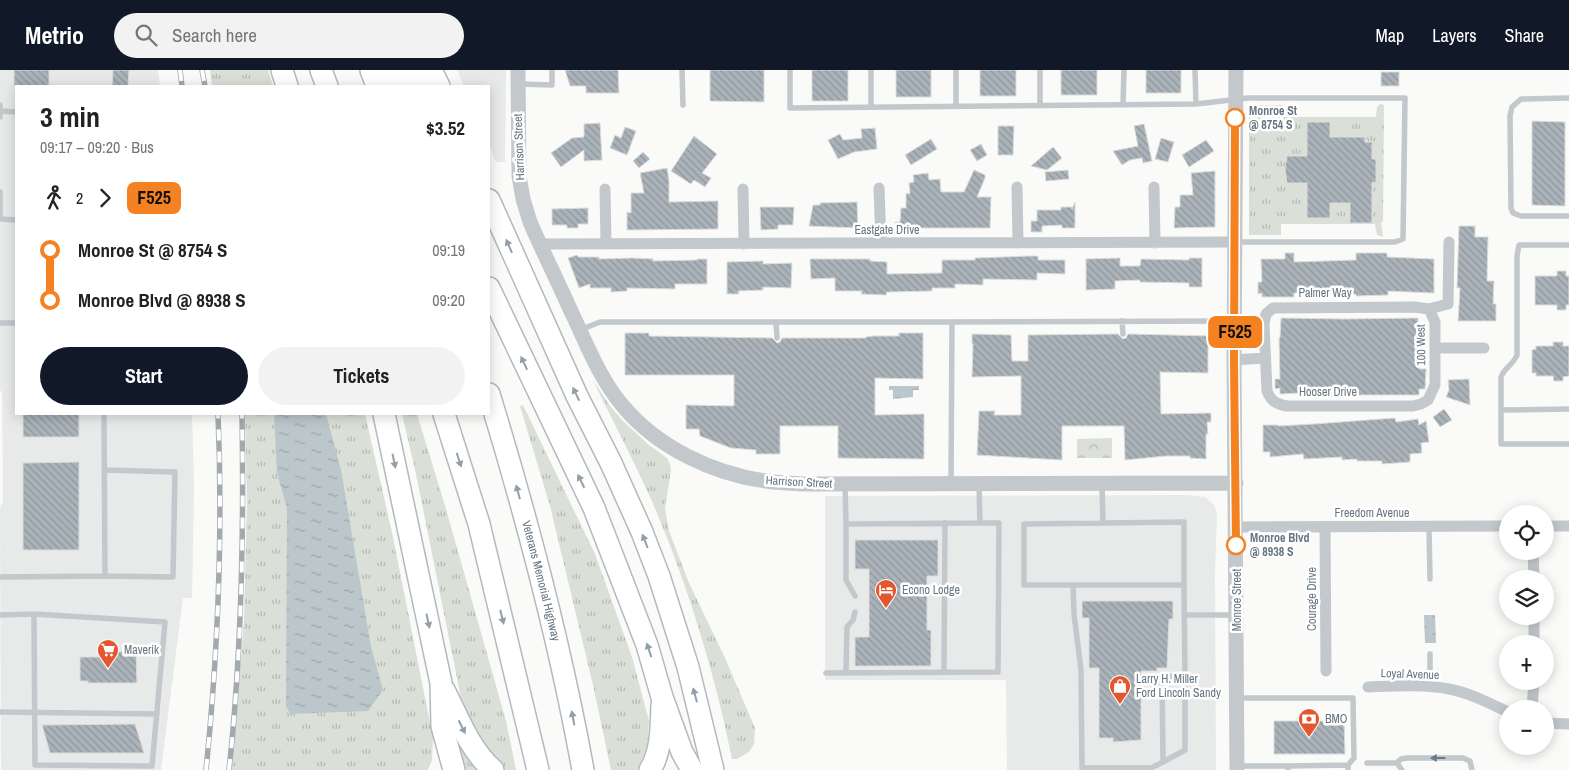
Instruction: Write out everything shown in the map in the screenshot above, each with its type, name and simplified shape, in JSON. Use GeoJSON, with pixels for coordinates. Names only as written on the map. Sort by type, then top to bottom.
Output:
{"type":"FeatureCollection","features":[{"type":"Feature","properties":{"kind":"highway"},"geometry":{"type":"LineString","coordinates":[[282,70],[287,85]]}},
{"type":"Feature","properties":{"kind":"highway"},"geometry":{"type":"LineString","coordinates":[[321,70],[328,85]]}},
{"type":"Feature","properties":{"kind":"highway"},"geometry":{"type":"LineString","coordinates":[[371,70],[377,85]]}},
{"type":"Feature","properties":{"kind":"highway"},"geometry":{"type":"LineString","coordinates":[[392,70],[399,85]]}},
{"type":"Feature","properties":{"kind":"highway"},"geometry":{"type":"LineString","coordinates":[[413,70],[418,85]]}},
{"type":"Feature","properties":{"kind":"highway"},"geometry":{"type":"LineString","coordinates":[[431,70],[438,85]]}},
{"type":"Feature","properties":{"kind":"highway"},"geometry":{"type":"LineString","coordinates":[[490,202],[573,388],[611,463],[642,532],[674,621],[698,705],[712,770]]}},
{"type":"Feature","properties":{"kind":"highway"},"geometry":{"type":"LineString","coordinates":[[490,290],[594,508],[648,645],[662,697],[682,752],[692,770]]}},
{"type":"Feature","properties":{"kind":"highway","name":"Veterans Memorial Highway"},"geometry":{"type":"LineString","coordinates":[[490,397],[513,472],[542,579],[567,687],[583,768]]}},
{"type":"Feature","properties":{"kind":"highway"},"geometry":{"type":"LineString","coordinates":[[384,415],[441,683],[442,726],[454,770]]}},
{"type":"Feature","properties":{"kind":"highway"},"geometry":{"type":"LineString","coordinates":[[444,415],[479,524],[537,764]]}},
{"type":"Feature","properties":{"kind":"highway"},"geometry":{"type":"LineString","coordinates":[[441,683],[467,737],[477,753],[492,770]]}},
{"type":"Feature","properties":{"kind":"highway"},"geometry":{"type":"LineString","coordinates":[[650,770],[659,749],[662,697]]}},
{"type":"Feature","properties":{"kind":"highway"},"geometry":{"type":"LineString","coordinates":[[437,770],[446,743]]}},
{"type":"Feature","properties":{"kind":"street","name":"Monroe Street"},"geometry":{"type":"LineString","coordinates":[[1236,70],[1234,360],[1238,768]]}},
{"type":"Feature","properties":{"kind":"street","name":"Harrison Street"},"geometry":{"type":"LineString","coordinates":[[518,77],[519,176],[523,199],[540,244],[607,383],[623,406],[644,427],[668,445],[694,459],[729,472],[765,481],[844,484],[1236,483]]}},
{"type":"Feature","properties":{"kind":"street"},"geometry":{"type":"LineString","coordinates":[[1017,187],[1018,243]]}},
{"type":"Feature","properties":{"kind":"street"},"geometry":{"type":"LineString","coordinates":[[1154,187],[1155,243]]}},
{"type":"Feature","properties":{"kind":"street"},"geometry":{"type":"LineString","coordinates":[[880,188],[880,244]]}},
{"type":"Feature","properties":{"kind":"street"},"geometry":{"type":"LineString","coordinates":[[605,189],[606,244]]}},
{"type":"Feature","properties":{"kind":"street"},"geometry":{"type":"LineString","coordinates":[[743,189],[744,244]]}},
{"type":"Feature","properties":{"kind":"street","name":"Eastgate Drive"},"geometry":{"type":"LineString","coordinates":[[540,244],[1234,242]]}},
{"type":"Feature","properties":{"kind":"street","name":"100 West"},"geometry":{"type":"LineString","coordinates":[[1428,400],[1433,393],[1435,384],[1435,322],[1430,310],[1448,304],[1449,242]]}},
{"type":"Feature","properties":{"kind":"street","name":"Palmer Way"},"geometry":{"type":"LineString","coordinates":[[1264,358],[1264,324],[1266,314],[1273,308],[1405,307],[1430,310]]}},
{"type":"Feature","properties":{"kind":"street"},"geometry":{"type":"LineString","coordinates":[[1435,348],[1484,348]]}},
{"type":"Feature","properties":{"kind":"street"},"geometry":{"type":"LineString","coordinates":[[1234,360],[1264,358]]}},
{"type":"Feature","properties":{"kind":"street","name":"Hooser Drive"},"geometry":{"type":"LineString","coordinates":[[1264,358],[1267,391],[1270,398],[1276,404],[1287,406],[1413,406],[1428,400]]}},
{"type":"Feature","properties":{"kind":"street","name":"Freedom Avenue"},"geometry":{"type":"LineString","coordinates":[[1236,527],[1499,526]]}},
{"type":"Feature","properties":{"kind":"street"},"geometry":{"type":"LineString","coordinates":[[1554,526],[1569,526]]}},
{"type":"Feature","properties":{"kind":"street","name":"Courage Drive"},"geometry":{"type":"LineString","coordinates":[[1325,527],[1326,671]]}},
{"type":"Feature","properties":{"kind":"street","name":"Loyal Avenue"},"geometry":{"type":"LineString","coordinates":[[1368,687],[1430,687],[1451,690],[1499,708]]}},
{"type":"Feature","properties":{"kind":"street"},"geometry":{"type":"LineString","coordinates":[[1554,723],[1569,724]]}},
{"type":"Feature","properties":{"kind":"lane"},"geometry":{"type":"LineString","coordinates":[[518,77],[552,85],[552,70]]}},
{"type":"Feature","properties":{"kind":"lane"},"geometry":{"type":"LineString","coordinates":[[682,70],[683,105]]}},
{"type":"Feature","properties":{"kind":"lane"},"geometry":{"type":"LineString","coordinates":[[790,70],[790,108],[1196,104],[1236,101],[1248,98],[1405,98],[1404,236],[1400,241],[1234,242]]}},
{"type":"Feature","properties":{"kind":"lane"},"geometry":{"type":"LineString","coordinates":[[871,70],[871,107]]}},
{"type":"Feature","properties":{"kind":"lane"},"geometry":{"type":"LineString","coordinates":[[956,70],[956,106]]}},
{"type":"Feature","properties":{"kind":"lane"},"geometry":{"type":"LineString","coordinates":[[1040,70],[1040,105]]}},
{"type":"Feature","properties":{"kind":"lane"},"geometry":{"type":"LineString","coordinates":[[1123,105],[1124,70]]}},
{"type":"Feature","properties":{"kind":"lane"},"geometry":{"type":"LineString","coordinates":[[1195,70],[1196,104]]}},
{"type":"Feature","properties":{"kind":"lane"},"geometry":{"type":"LineString","coordinates":[[1569,98],[1522,99],[1512,107],[1510,116],[1511,208],[1513,213],[1521,216],[1569,216]]}},
{"type":"Feature","properties":{"kind":"lane"},"geometry":{"type":"LineString","coordinates":[[0,104],[0,117]]}},
{"type":"Feature","properties":{"kind":"lane"},"geometry":{"type":"LineString","coordinates":[[1,111],[15,112]]}},
{"type":"Feature","properties":{"kind":"lane"},"geometry":{"type":"LineString","coordinates":[[0,192],[0,220],[15,220]]}},
{"type":"Feature","properties":{"kind":"lane"},"geometry":{"type":"LineString","coordinates":[[1569,245],[1519,246],[1517,256],[1517,355],[1513,363],[1500,376],[1501,444],[1569,444]]}},
{"type":"Feature","properties":{"kind":"lane"},"geometry":{"type":"LineString","coordinates":[[1122,321],[1123,334]]}},
{"type":"Feature","properties":{"kind":"lane"},"geometry":{"type":"LineString","coordinates":[[580,330],[600,322],[1235,321]]}},
{"type":"Feature","properties":{"kind":"lane"},"geometry":{"type":"LineString","coordinates":[[776,322],[777,338]]}},
{"type":"Feature","properties":{"kind":"lane"},"geometry":{"type":"LineString","coordinates":[[951,484],[952,322]]}},
{"type":"Feature","properties":{"kind":"lane"},"geometry":{"type":"LineString","coordinates":[[0,323],[15,323]]}},
{"type":"Feature","properties":{"kind":"lane"},"geometry":{"type":"LineString","coordinates":[[1500,410],[1569,409]]}},
{"type":"Feature","properties":{"kind":"lane"},"geometry":{"type":"LineString","coordinates":[[104,415],[105,576]]}},
{"type":"Feature","properties":{"kind":"lane"},"geometry":{"type":"LineString","coordinates":[[0,577],[173,577],[175,472],[105,470]]}},
{"type":"Feature","properties":{"kind":"lane"},"geometry":{"type":"LineString","coordinates":[[844,484],[846,580],[855,596]]}},
{"type":"Feature","properties":{"kind":"lane"},"geometry":{"type":"LineString","coordinates":[[979,484],[980,523]]}},
{"type":"Feature","properties":{"kind":"lane"},"geometry":{"type":"LineString","coordinates":[[1102,484],[1103,523]]}},
{"type":"Feature","properties":{"kind":"lane"},"geometry":{"type":"LineString","coordinates":[[1073,585],[1074,614],[1081,670],[1082,768],[1092,769],[1151,768],[1185,750],[1184,522],[1024,524],[1024,585],[1073,585],[1184,585]]}},
{"type":"Feature","properties":{"kind":"lane"},"geometry":{"type":"LineString","coordinates":[[944,672],[945,523]]}},
{"type":"Feature","properties":{"kind":"lane"},"geometry":{"type":"LineString","coordinates":[[826,673],[998,672],[999,523],[846,524]]}},
{"type":"Feature","properties":{"kind":"lane"},"geometry":{"type":"LineString","coordinates":[[1429,526],[1430,579]]}},
{"type":"Feature","properties":{"kind":"lane"},"geometry":{"type":"LineString","coordinates":[[846,673],[846,627],[853,620],[855,612]]}},
{"type":"Feature","properties":{"kind":"lane"},"geometry":{"type":"LineString","coordinates":[[0,615],[34,614],[165,622],[152,766],[35,765],[34,614]]}},
{"type":"Feature","properties":{"kind":"lane"},"geometry":{"type":"LineString","coordinates":[[1184,615],[1237,615]]}},
{"type":"Feature","properties":{"kind":"lane"},"geometry":{"type":"LineString","coordinates":[[1430,654],[1430,687]]}},
{"type":"Feature","properties":{"kind":"lane"},"geometry":{"type":"LineString","coordinates":[[1163,762],[1162,676],[1184,677]]}},
{"type":"Feature","properties":{"kind":"lane"},"geometry":{"type":"LineString","coordinates":[[1237,698],[1353,698],[1354,758],[1348,767],[1238,768]]}},
{"type":"Feature","properties":{"kind":"lane"},"geometry":{"type":"LineString","coordinates":[[0,712],[157,714]]}},
{"type":"Feature","properties":{"kind":"lane"},"geometry":{"type":"LineString","coordinates":[[1367,763],[1397,763],[1401,759],[1407,758],[1463,758],[1470,761],[1472,770]]}},
{"type":"Feature","properties":{"kind":"lane"},"geometry":{"type":"LineString","coordinates":[[1397,763],[1402,770]]}},
{"type":"Feature","properties":{"kind":"shaded area"},"geometry":{"type":"Polygon","coordinates":[[[0,70],[158,70],[160,85],[15,85],[15,415],[192,415],[194,486],[192,598],[183,598],[161,770],[1,770],[0,509],[3,501],[2,393],[0,390],[0,70]]]}},
{"type":"Feature","properties":{"kind":"shaded area"},"geometry":{"type":"Polygon","coordinates":[[[457,70],[506,70],[505,162],[496,162],[490,147],[490,85],[464,85],[457,70]]]}},
{"type":"Feature","properties":{"kind":"shaded area"},"geometry":{"type":"Polygon","coordinates":[[[1187,495],[1205,497],[1214,505],[1217,512],[1215,574],[1216,770],[1007,770],[1006,680],[825,680],[825,496],[1187,495]]]}},
{"type":"Feature","properties":{"kind":"green space"},"geometry":{"type":"Polygon","coordinates":[[[210,70],[268,70],[273,85],[212,85],[210,70]]]}},
{"type":"Feature","properties":{"kind":"green space"},"geometry":{"type":"Polygon","coordinates":[[[1380,104],[1384,105],[1383,222],[1381,222],[1383,237],[1377,235],[1375,224],[1281,224],[1281,235],[1249,235],[1249,105],[1282,105],[1282,117],[1376,117],[1377,107],[1380,104]],[[1307,122],[1307,218],[1330,218],[1330,203],[1350,203],[1350,223],[1372,223],[1372,182],[1376,182],[1376,160],[1372,159],[1372,142],[1330,137],[1330,122],[1307,122]]]}},
{"type":"Feature","properties":{"kind":"green space"},"geometry":{"type":"Polygon","coordinates":[[[593,380],[622,420],[649,445],[667,458],[670,464],[671,470],[665,508],[669,531],[689,583],[725,658],[755,728],[754,744],[749,752],[737,759],[732,759],[710,665],[691,603],[669,543],[642,479],[593,380]]]}},
{"type":"Feature","properties":{"kind":"green space"},"geometry":{"type":"Polygon","coordinates":[[[523,405],[595,554],[632,657],[649,721],[647,748],[637,770],[611,770],[593,685],[550,506],[520,406],[523,405]]]}},
{"type":"Feature","properties":{"kind":"green space"},"geometry":{"type":"Polygon","coordinates":[[[245,415],[365,415],[393,537],[433,738],[432,760],[428,770],[231,770],[244,621],[247,504],[245,415]]]}},
{"type":"Feature","properties":{"kind":"green space"},"geometry":{"type":"Polygon","coordinates":[[[402,415],[417,415],[506,721],[516,770],[506,770],[477,736],[462,703],[402,415]]]}},
{"type":"Feature","properties":{"kind":"green space"},"geometry":{"type":"Polygon","coordinates":[[[1112,438],[1112,458],[1077,458],[1077,439],[1112,438]]]}},
{"type":"Feature","properties":{"kind":"green space"},"geometry":{"type":"Polygon","coordinates":[[[454,734],[478,770],[459,770],[454,734]]]}},
{"type":"Feature","properties":{"kind":"water"},"geometry":{"type":"Polygon","coordinates":[[[889,386],[919,386],[919,390],[913,390],[913,397],[893,399],[893,390],[889,390],[889,386]]]}},
{"type":"Feature","properties":{"kind":"water"},"geometry":{"type":"Polygon","coordinates":[[[274,415],[326,415],[341,470],[371,647],[383,690],[368,711],[290,714],[286,706],[287,508],[277,473],[274,415]]]}},
{"type":"Feature","properties":{"kind":"water"},"geometry":{"type":"Polygon","coordinates":[[[1424,615],[1435,615],[1436,643],[1425,643],[1424,615]]]}},
{"type":"Feature","properties":{"kind":"building"},"geometry":{"type":"Polygon","coordinates":[[[14,70],[49,70],[49,85],[14,86],[14,70]]]}},
{"type":"Feature","properties":{"kind":"building"},"geometry":{"type":"Polygon","coordinates":[[[113,70],[129,70],[128,85],[112,85],[113,70]]]}},
{"type":"Feature","properties":{"kind":"building"},"geometry":{"type":"Polygon","coordinates":[[[565,70],[618,70],[619,93],[586,93],[586,86],[570,86],[565,70]]]}},
{"type":"Feature","properties":{"kind":"building"},"geometry":{"type":"Polygon","coordinates":[[[710,70],[764,70],[764,102],[710,101],[710,70]]]}},
{"type":"Feature","properties":{"kind":"building"},"geometry":{"type":"Polygon","coordinates":[[[812,70],[848,70],[848,101],[812,101],[812,70]]]}},
{"type":"Feature","properties":{"kind":"building"},"geometry":{"type":"Polygon","coordinates":[[[896,70],[931,70],[931,97],[896,97],[896,70]]]}},
{"type":"Feature","properties":{"kind":"building"},"geometry":{"type":"Polygon","coordinates":[[[980,70],[1016,70],[1016,96],[980,96],[980,70]]]}},
{"type":"Feature","properties":{"kind":"building"},"geometry":{"type":"Polygon","coordinates":[[[1061,70],[1097,70],[1097,95],[1061,95],[1061,70]]]}},
{"type":"Feature","properties":{"kind":"building"},"geometry":{"type":"Polygon","coordinates":[[[1146,70],[1181,70],[1181,93],[1146,93],[1146,70]]]}},
{"type":"Feature","properties":{"kind":"building"},"geometry":{"type":"Polygon","coordinates":[[[1381,72],[1399,72],[1399,86],[1381,86],[1381,72]]]}},
{"type":"Feature","properties":{"kind":"building"},"geometry":{"type":"Polygon","coordinates":[[[1532,121],[1565,122],[1565,206],[1532,205],[1532,121]]]}},
{"type":"Feature","properties":{"kind":"building"},"geometry":{"type":"Polygon","coordinates":[[[1307,122],[1330,122],[1330,137],[1365,137],[1365,142],[1372,142],[1372,159],[1376,159],[1376,183],[1372,182],[1372,223],[1350,223],[1350,203],[1330,203],[1330,218],[1307,218],[1307,183],[1287,183],[1285,169],[1287,156],[1307,156],[1307,122]]]}},
{"type":"Feature","properties":{"kind":"building"},"geometry":{"type":"Polygon","coordinates":[[[600,123],[602,160],[584,161],[584,150],[561,167],[551,153],[572,138],[584,137],[584,124],[600,123]]]}},
{"type":"Feature","properties":{"kind":"building"},"geometry":{"type":"Polygon","coordinates":[[[1144,124],[1152,161],[1143,163],[1142,158],[1130,160],[1122,165],[1113,151],[1138,146],[1134,126],[1144,124]]]}},
{"type":"Feature","properties":{"kind":"building"},"geometry":{"type":"Polygon","coordinates":[[[998,126],[1014,126],[1013,155],[998,155],[998,126]]]}},
{"type":"Feature","properties":{"kind":"building"},"geometry":{"type":"Polygon","coordinates":[[[625,127],[636,131],[627,155],[610,148],[615,135],[621,138],[625,127]]]}},
{"type":"Feature","properties":{"kind":"building"},"geometry":{"type":"Polygon","coordinates":[[[875,128],[877,149],[854,152],[838,159],[828,140],[840,134],[843,140],[862,138],[861,129],[875,128]]]}},
{"type":"Feature","properties":{"kind":"building"},"geometry":{"type":"Polygon","coordinates":[[[694,136],[717,154],[702,173],[711,178],[705,187],[694,180],[691,184],[671,171],[694,136]]]}},
{"type":"Feature","properties":{"kind":"building"},"geometry":{"type":"Polygon","coordinates":[[[1161,138],[1174,142],[1168,162],[1155,159],[1161,138]]]}},
{"type":"Feature","properties":{"kind":"building"},"geometry":{"type":"Polygon","coordinates":[[[931,139],[937,149],[911,165],[905,155],[931,139]]]}},
{"type":"Feature","properties":{"kind":"building"},"geometry":{"type":"Polygon","coordinates":[[[1206,140],[1214,151],[1189,167],[1182,155],[1206,140]]]}},
{"type":"Feature","properties":{"kind":"building"},"geometry":{"type":"Polygon","coordinates":[[[981,144],[987,155],[977,161],[970,150],[981,144]]]}},
{"type":"Feature","properties":{"kind":"building"},"geometry":{"type":"Polygon","coordinates":[[[1053,147],[1062,158],[1047,170],[1031,166],[1053,147]]]}},
{"type":"Feature","properties":{"kind":"building"},"geometry":{"type":"Polygon","coordinates":[[[643,152],[650,159],[639,168],[633,161],[643,152]]]}},
{"type":"Feature","properties":{"kind":"building"},"geometry":{"type":"Polygon","coordinates":[[[667,168],[669,202],[718,201],[718,229],[627,230],[627,212],[631,213],[631,193],[644,193],[640,173],[667,168]]]}},
{"type":"Feature","properties":{"kind":"building"},"geometry":{"type":"Polygon","coordinates":[[[974,170],[985,175],[977,197],[991,197],[990,228],[914,228],[914,230],[907,230],[907,233],[895,233],[895,222],[900,222],[901,208],[906,208],[906,193],[910,194],[909,183],[914,182],[913,175],[928,173],[929,180],[940,179],[941,192],[964,192],[974,170]]]}},
{"type":"Feature","properties":{"kind":"building"},"geometry":{"type":"Polygon","coordinates":[[[1068,170],[1069,179],[1046,181],[1045,172],[1068,170]]]}},
{"type":"Feature","properties":{"kind":"building"},"geometry":{"type":"Polygon","coordinates":[[[1215,171],[1215,227],[1174,228],[1175,207],[1180,207],[1180,195],[1193,195],[1191,173],[1215,171]]]}},
{"type":"Feature","properties":{"kind":"building"},"geometry":{"type":"Polygon","coordinates":[[[857,202],[858,228],[809,226],[813,205],[820,205],[820,203],[857,202]]]}},
{"type":"Feature","properties":{"kind":"building"},"geometry":{"type":"Polygon","coordinates":[[[1075,202],[1075,228],[1062,228],[1062,225],[1042,226],[1042,232],[1031,232],[1031,221],[1037,221],[1037,210],[1061,210],[1061,207],[1072,207],[1072,209],[1075,202]]]}},
{"type":"Feature","properties":{"kind":"building"},"geometry":{"type":"Polygon","coordinates":[[[760,207],[794,207],[793,225],[778,225],[778,229],[761,230],[760,207]]]}},
{"type":"Feature","properties":{"kind":"building"},"geometry":{"type":"Polygon","coordinates":[[[588,208],[588,224],[578,224],[578,228],[567,228],[567,225],[552,225],[552,209],[588,208]]]}},
{"type":"Feature","properties":{"kind":"building"},"geometry":{"type":"Polygon","coordinates":[[[1459,226],[1475,226],[1475,237],[1488,237],[1487,281],[1494,281],[1493,304],[1496,304],[1496,321],[1458,321],[1460,288],[1457,288],[1459,226]]]}},
{"type":"Feature","properties":{"kind":"building"},"geometry":{"type":"Polygon","coordinates":[[[1285,253],[1294,253],[1294,262],[1356,260],[1356,253],[1387,253],[1387,257],[1434,259],[1434,293],[1388,291],[1388,295],[1356,296],[1356,294],[1333,294],[1333,292],[1294,293],[1294,297],[1262,297],[1262,293],[1258,294],[1258,282],[1262,282],[1261,259],[1285,259],[1285,253]]]}},
{"type":"Feature","properties":{"kind":"building"},"geometry":{"type":"Polygon","coordinates":[[[577,255],[578,257],[599,257],[599,259],[632,258],[653,259],[653,261],[707,259],[707,284],[675,284],[675,289],[627,288],[627,291],[611,292],[611,288],[590,288],[590,284],[579,288],[568,258],[577,255]]]}},
{"type":"Feature","properties":{"kind":"building"},"geometry":{"type":"Polygon","coordinates":[[[1038,256],[1038,260],[1065,260],[1065,274],[1037,273],[1037,280],[983,279],[983,285],[955,284],[955,288],[932,288],[932,291],[887,292],[886,295],[861,294],[862,291],[835,291],[835,278],[811,279],[810,259],[870,259],[870,261],[887,262],[887,274],[942,273],[942,260],[1038,256]]]}},
{"type":"Feature","properties":{"kind":"building"},"geometry":{"type":"Polygon","coordinates":[[[1120,258],[1120,266],[1140,266],[1141,259],[1189,260],[1189,258],[1202,258],[1202,287],[1189,287],[1189,283],[1140,282],[1140,280],[1115,281],[1115,289],[1086,290],[1086,259],[1120,258]]]}},
{"type":"Feature","properties":{"kind":"building"},"geometry":{"type":"Polygon","coordinates":[[[763,261],[763,264],[792,263],[791,288],[763,287],[763,290],[738,291],[739,294],[727,294],[727,262],[763,261]]]}},
{"type":"Feature","properties":{"kind":"building"},"geometry":{"type":"Polygon","coordinates":[[[1557,271],[1566,271],[1566,276],[1569,276],[1569,305],[1566,305],[1566,310],[1557,310],[1557,305],[1535,305],[1535,276],[1557,276],[1557,271]]]}},
{"type":"Feature","properties":{"kind":"building"},"geometry":{"type":"Polygon","coordinates":[[[1281,318],[1418,318],[1419,369],[1426,369],[1425,389],[1419,389],[1419,395],[1323,397],[1323,395],[1302,395],[1301,393],[1280,394],[1280,388],[1275,389],[1275,379],[1280,379],[1279,338],[1281,318]]]}},
{"type":"Feature","properties":{"kind":"building"},"geometry":{"type":"Polygon","coordinates":[[[625,333],[649,333],[649,336],[772,338],[777,343],[782,338],[866,338],[873,336],[899,336],[899,333],[923,333],[923,379],[875,378],[875,415],[924,414],[924,459],[838,458],[838,426],[780,426],[780,454],[756,454],[756,450],[731,448],[700,436],[699,429],[686,429],[686,405],[734,406],[734,375],[625,375],[625,333]]]}},
{"type":"Feature","properties":{"kind":"building"},"geometry":{"type":"Polygon","coordinates":[[[972,334],[1011,335],[1012,361],[1028,361],[1028,335],[1118,334],[1123,339],[1128,334],[1212,336],[1212,345],[1208,345],[1208,373],[1160,372],[1161,414],[1211,413],[1211,422],[1207,422],[1206,459],[1190,458],[1190,456],[1166,456],[1125,460],[1124,426],[1062,426],[1062,460],[977,455],[979,411],[995,411],[994,415],[1021,415],[1021,376],[972,377],[972,334]]]}},
{"type":"Feature","properties":{"kind":"building"},"geometry":{"type":"Polygon","coordinates":[[[1553,342],[1563,342],[1563,346],[1569,346],[1569,376],[1563,377],[1563,381],[1554,381],[1553,376],[1536,376],[1536,373],[1532,373],[1532,350],[1536,349],[1536,346],[1553,346],[1553,342]]]}},
{"type":"Feature","properties":{"kind":"building"},"geometry":{"type":"Polygon","coordinates":[[[1469,379],[1470,405],[1446,397],[1449,390],[1448,380],[1469,379]]]}},
{"type":"Feature","properties":{"kind":"building"},"geometry":{"type":"Polygon","coordinates":[[[1444,409],[1452,420],[1440,427],[1433,417],[1444,409]]]}},
{"type":"Feature","properties":{"kind":"building"},"geometry":{"type":"Polygon","coordinates":[[[23,415],[79,415],[79,437],[23,437],[23,415]]]}},
{"type":"Feature","properties":{"kind":"building"},"geometry":{"type":"Polygon","coordinates":[[[1395,418],[1396,422],[1418,419],[1419,425],[1426,421],[1429,442],[1421,443],[1422,453],[1410,454],[1410,462],[1382,464],[1382,461],[1342,460],[1342,457],[1304,459],[1303,454],[1270,457],[1270,452],[1263,452],[1263,425],[1278,426],[1395,418]]]}},
{"type":"Feature","properties":{"kind":"building"},"geometry":{"type":"Polygon","coordinates":[[[79,462],[79,550],[23,550],[23,463],[79,462]]]}},
{"type":"Feature","properties":{"kind":"building","name":"Econo Lodge"},"geometry":{"type":"Polygon","coordinates":[[[855,540],[938,540],[938,576],[927,576],[927,630],[931,630],[931,666],[855,666],[855,637],[869,637],[869,569],[855,569],[855,540]]]}},
{"type":"Feature","properties":{"kind":"building","name":"Larry H. Miller Ford Lincoln Sandy"},"geometry":{"type":"Polygon","coordinates":[[[1082,601],[1173,601],[1173,619],[1169,619],[1167,668],[1157,668],[1157,671],[1141,671],[1141,740],[1113,742],[1113,738],[1099,738],[1099,668],[1089,668],[1089,618],[1082,618],[1082,601]]]}},
{"type":"Feature","properties":{"kind":"building","name":"Maverik"},"geometry":{"type":"Polygon","coordinates":[[[136,651],[137,683],[88,683],[88,681],[80,681],[80,657],[100,657],[99,652],[136,651]]]}},
{"type":"Feature","properties":{"kind":"building","name":"BMO"},"geometry":{"type":"Polygon","coordinates":[[[1274,721],[1344,721],[1345,754],[1274,754],[1274,721]]]}},
{"type":"Feature","properties":{"kind":"building"},"geometry":{"type":"Polygon","coordinates":[[[135,724],[144,753],[50,753],[42,725],[135,724]]]}},
{"type":"Feature","properties":{"kind":"railway"},"geometry":{"type":"LineString","coordinates":[[180,70],[182,85]]}},
{"type":"Feature","properties":{"kind":"railway"},"geometry":{"type":"LineString","coordinates":[[202,70],[205,85]]}},
{"type":"Feature","properties":{"kind":"railway"},"geometry":{"type":"LineString","coordinates":[[206,770],[214,681],[220,548],[218,415]]}},
{"type":"Feature","properties":{"kind":"railway"},"geometry":{"type":"LineString","coordinates":[[229,770],[237,681],[241,592],[242,415]]}},
{"type":"Feature","properties":{"kind":"bus line","name":"F525"},"geometry":{"type":"LineString","coordinates":[[1235,118],[1234,360],[1236,545]]}},
{"type":"Feature","properties":{"kind":"place","name":"Monroe St @ 8754 S"},"geometry":{"type":"Point","coordinates":[1235,118]}},
{"type":"Feature","properties":{"kind":"place","name":"Monroe Blvd @ 8938 S"},"geometry":{"type":"Point","coordinates":[1236,545]}},
{"type":"Feature","properties":{"kind":"place","name":"Econo Lodge"},"geometry":{"type":"Point","coordinates":[886,609]}},
{"type":"Feature","properties":{"kind":"place","name":"Maverik"},"geometry":{"type":"Point","coordinates":[108,669]}},
{"type":"Feature","properties":{"kind":"place","name":"Larry H. Miller Ford Lincoln Sandy"},"geometry":{"type":"Point","coordinates":[1120,705]}},
{"type":"Feature","properties":{"kind":"place","name":"BMO"},"geometry":{"type":"Point","coordinates":[1309,738]}}]}
